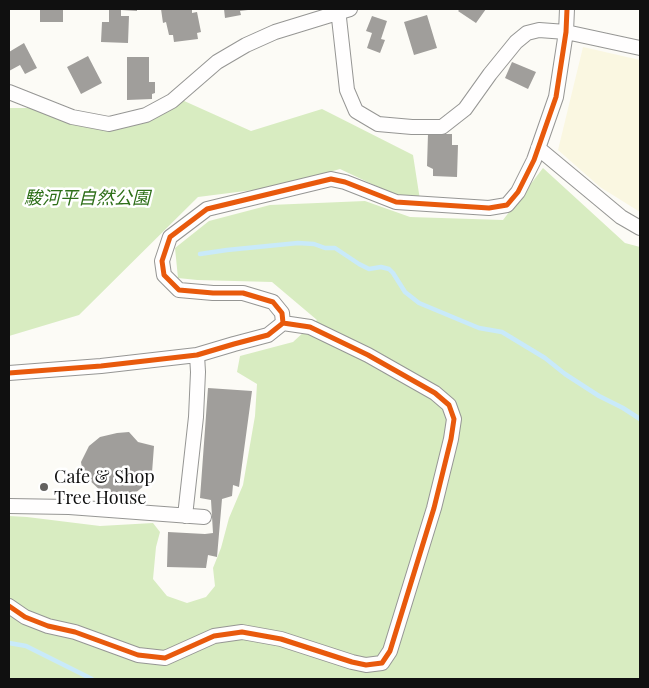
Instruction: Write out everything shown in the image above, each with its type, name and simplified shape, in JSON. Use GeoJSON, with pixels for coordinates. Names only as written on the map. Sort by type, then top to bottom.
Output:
{"type":"FeatureCollection","features":[{"type":"Feature","properties":{"kind":"street"},"geometry":{"type":"LineString","coordinates":[[283,323],[282,313],[273,302],[243,293],[180,290],[164,275],[162,261],[170,236],[207,209],[331,179],[345,182],[396,202],[489,208],[507,205],[518,192],[534,160],[556,97],[566,32],[567,9]]}},
{"type":"Feature","properties":{"kind":"street"},"geometry":{"type":"LineString","coordinates":[[9,92],[72,117],[109,124],[146,116],[172,101],[217,62],[246,45],[275,32],[342,10],[347,90],[356,112],[378,124],[442,127],[465,109],[516,42],[527,33],[539,30],[566,32],[640,48]]}},
{"type":"Feature","properties":{"kind":"street"},"geometry":{"type":"LineString","coordinates":[[538,148],[621,217],[640,228]]}},
{"type":"Feature","properties":{"kind":"street"},"geometry":{"type":"LineString","coordinates":[[9,373],[197,356],[268,335],[283,323],[310,327],[368,355],[435,393],[450,405],[454,419],[446,462],[434,508],[390,651],[382,663],[366,665],[352,662],[281,639],[242,632],[214,636],[165,658],[138,655],[75,632],[48,626],[25,617],[9,606]]}},
{"type":"Feature","properties":{"kind":"street"},"geometry":{"type":"LineString","coordinates":[[185,516],[196,417],[197,356]]}},
{"type":"Feature","properties":{"kind":"street"},"geometry":{"type":"LineString","coordinates":[[9,506],[69,507],[204,517]]}},
{"type":"Feature","properties":{"kind":"shaded area"},"geometry":{"type":"Polygon","coordinates":[[[583,47],[640,60],[640,212],[600,187],[558,150],[583,47]]]}},
{"type":"Feature","properties":{"kind":"green space","name":"駿河平自然公園"},"geometry":{"type":"Polygon","coordinates":[[[182,100],[251,131],[322,109],[413,155],[420,200],[397,196],[340,169],[277,187],[198,197],[79,315],[9,336],[9,108],[32,108],[75,121],[148,119],[182,100]]]}},
{"type":"Feature","properties":{"kind":"green space"},"geometry":{"type":"Polygon","coordinates":[[[543,168],[625,243],[640,247],[640,679],[9,679],[9,516],[100,526],[153,523],[160,532],[156,547],[153,579],[167,596],[187,603],[206,597],[215,586],[213,568],[221,548],[229,518],[243,485],[255,416],[257,384],[237,372],[240,356],[293,342],[317,320],[272,282],[178,278],[175,248],[209,221],[270,205],[365,201],[410,217],[503,220],[543,168]]]}},
{"type":"Feature","properties":{"kind":"building"},"geometry":{"type":"Polygon","coordinates":[[[40,9],[63,9],[63,22],[40,22],[40,9]]]}},
{"type":"Feature","properties":{"kind":"building"},"geometry":{"type":"Polygon","coordinates":[[[109,9],[137,9],[137,11],[121,10],[121,16],[129,16],[128,43],[101,42],[102,22],[109,22],[109,9]]]}},
{"type":"Feature","properties":{"kind":"building"},"geometry":{"type":"Polygon","coordinates":[[[161,9],[192,9],[192,13],[197,12],[201,32],[197,33],[198,39],[174,42],[173,35],[169,35],[166,22],[163,23],[161,9]]]}},
{"type":"Feature","properties":{"kind":"building"},"geometry":{"type":"Polygon","coordinates":[[[224,9],[248,10],[240,11],[241,15],[225,18],[224,9]]]}},
{"type":"Feature","properties":{"kind":"building"},"geometry":{"type":"Polygon","coordinates":[[[460,9],[486,9],[476,23],[458,11],[460,9]]]}},
{"type":"Feature","properties":{"kind":"building"},"geometry":{"type":"Polygon","coordinates":[[[427,15],[437,48],[414,55],[404,22],[427,15]]]}},
{"type":"Feature","properties":{"kind":"building"},"geometry":{"type":"Polygon","coordinates":[[[372,16],[387,21],[381,39],[385,40],[380,53],[367,48],[372,33],[366,31],[372,16]]]}},
{"type":"Feature","properties":{"kind":"building"},"geometry":{"type":"Polygon","coordinates":[[[24,43],[37,68],[25,74],[20,65],[9,71],[9,52],[24,43]]]}},
{"type":"Feature","properties":{"kind":"building"},"geometry":{"type":"Polygon","coordinates":[[[88,56],[102,83],[81,94],[67,67],[88,56]]]}},
{"type":"Feature","properties":{"kind":"building"},"geometry":{"type":"Polygon","coordinates":[[[127,57],[149,57],[149,82],[155,82],[155,93],[152,94],[152,99],[127,100],[127,57]]]}},
{"type":"Feature","properties":{"kind":"building"},"geometry":{"type":"Polygon","coordinates":[[[512,62],[536,72],[528,89],[505,78],[512,62]]]}},
{"type":"Feature","properties":{"kind":"building"},"geometry":{"type":"Polygon","coordinates":[[[428,134],[452,134],[452,145],[458,145],[457,177],[433,176],[433,169],[427,166],[428,134]]]}},
{"type":"Feature","properties":{"kind":"building"},"geometry":{"type":"Polygon","coordinates":[[[208,388],[252,391],[239,487],[233,485],[232,496],[222,499],[217,557],[208,555],[206,568],[167,567],[168,532],[213,533],[211,500],[200,498],[208,388]]]}},
{"type":"Feature","properties":{"kind":"building"},"geometry":{"type":"Polygon","coordinates":[[[129,432],[138,442],[154,446],[151,486],[144,486],[130,497],[116,498],[104,494],[83,474],[81,462],[89,446],[100,437],[129,432]]]}},
{"type":"Feature","properties":{"kind":"waterway"},"geometry":{"type":"LineString","coordinates":[[200,254],[298,243],[335,248],[369,269],[381,267],[389,269],[405,292],[419,303],[479,328],[502,332],[545,358],[565,374],[599,396],[640,419]]}},
{"type":"Feature","properties":{"kind":"waterway"},"geometry":{"type":"LineString","coordinates":[[9,643],[26,646],[92,679]]}},
{"type":"Feature","properties":{"kind":"cycle path"},"geometry":{"type":"LineString","coordinates":[[9,373],[101,366],[197,355],[268,335],[283,323],[282,313],[273,302],[243,293],[179,290],[164,275],[162,261],[170,237],[207,209],[331,179],[345,182],[396,202],[489,208],[507,205],[518,192],[534,160],[556,97],[566,32],[567,9]]}},
{"type":"Feature","properties":{"kind":"cycle path"},"geometry":{"type":"LineString","coordinates":[[9,606],[25,617],[48,626],[75,632],[138,655],[165,658],[214,636],[242,632],[281,639],[352,662],[366,665],[382,663],[390,651],[434,508],[454,419],[449,405],[435,393],[368,355],[310,327],[283,323]]}},
{"type":"Feature","properties":{"kind":"place","name":"Cafe & Shop Tree House"},"geometry":{"type":"Point","coordinates":[44,487]}}]}
